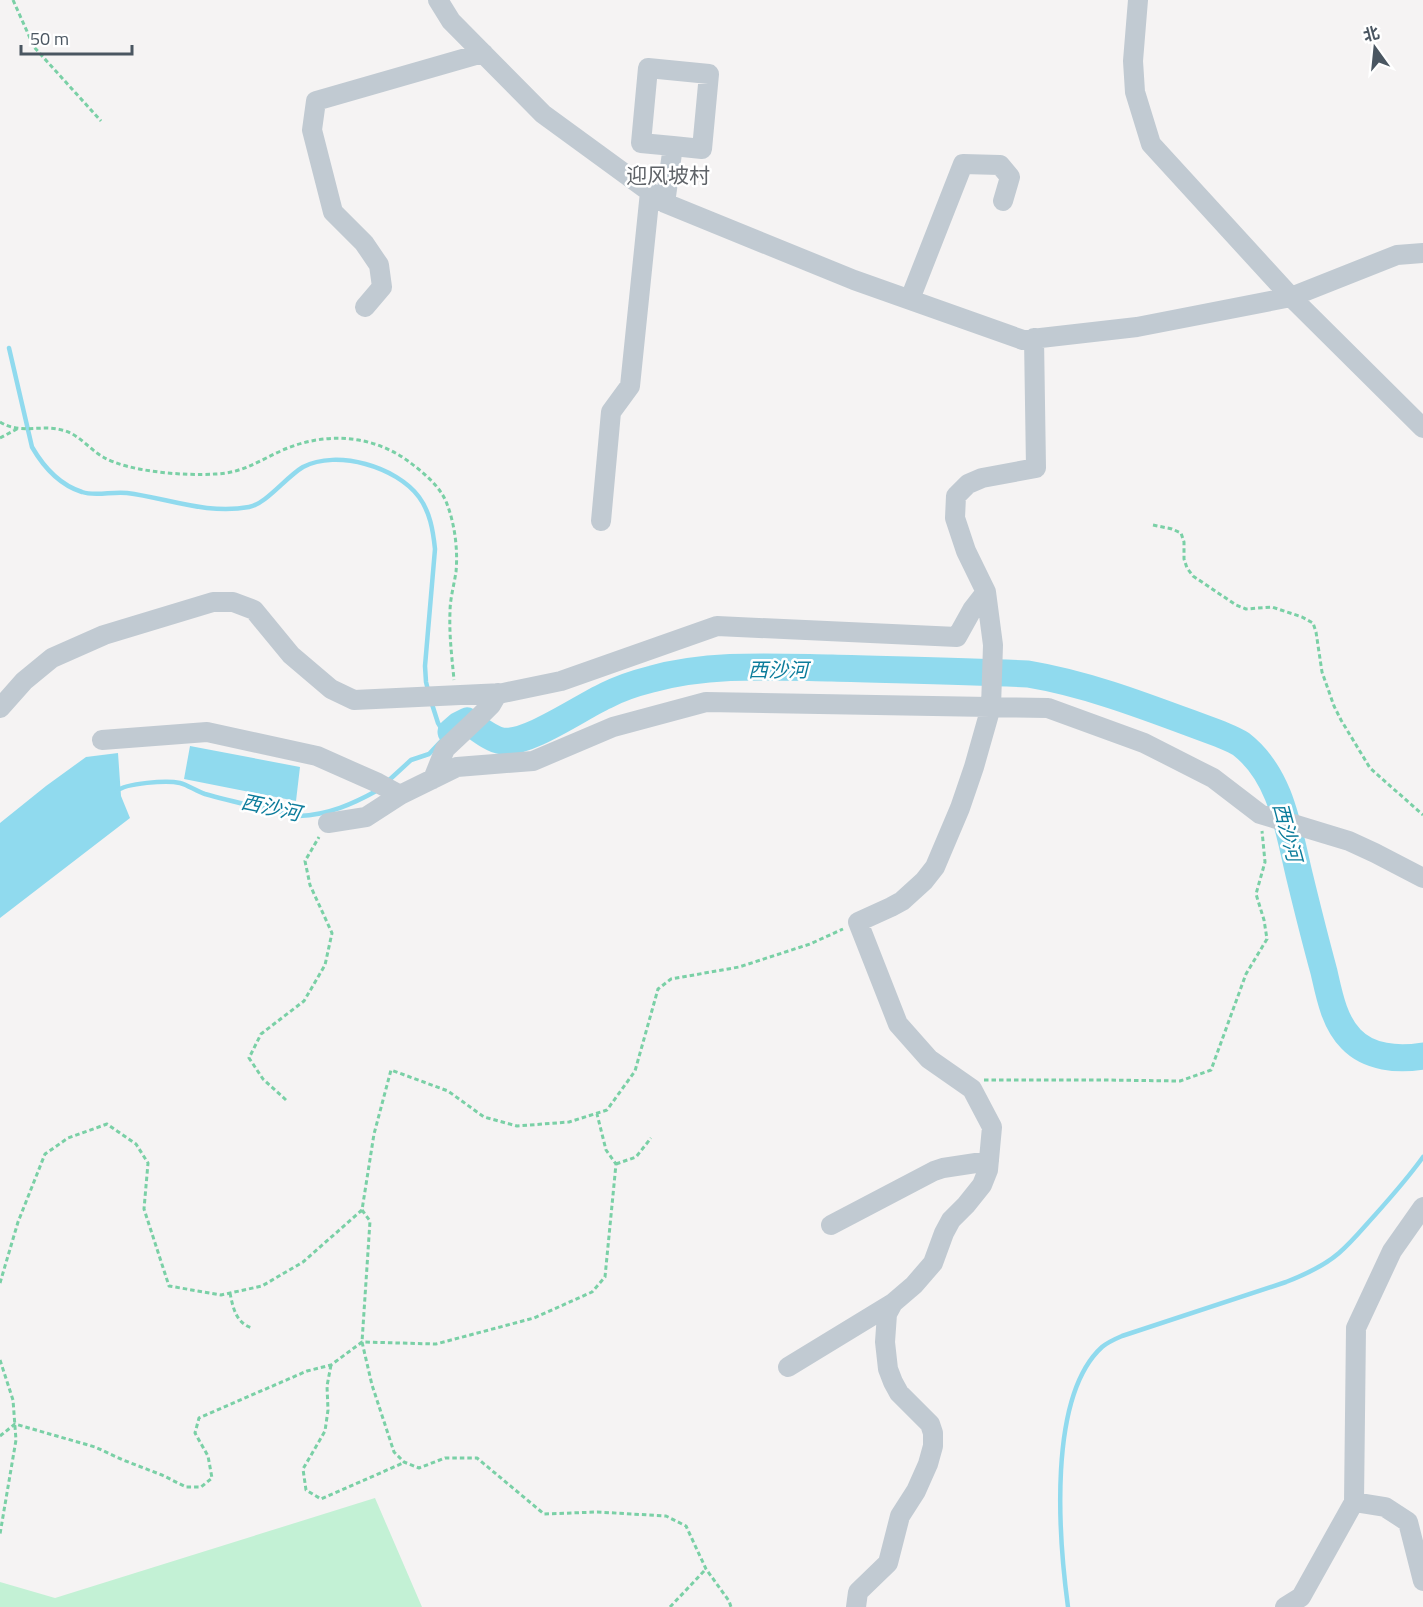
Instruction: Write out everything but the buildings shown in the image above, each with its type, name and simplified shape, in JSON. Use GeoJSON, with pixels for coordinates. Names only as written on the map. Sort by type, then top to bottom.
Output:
{"type":"FeatureCollection","features":[{"type":"Feature","properties":{"kind":"street"},"geometry":{"type":"LineString","coordinates":[[438,0],[451,21],[543,114],[657,198],[854,280],[1023,339],[1137,327],[1291,297],[1397,255],[1423,253]]}},
{"type":"Feature","properties":{"kind":"street"},"geometry":{"type":"LineString","coordinates":[[1138,0],[1133,61],[1135,92],[1151,144],[1291,297],[1423,428]]}},
{"type":"Feature","properties":{"kind":"street"},"geometry":{"type":"LineString","coordinates":[[365,307],[382,286],[379,265],[364,243],[333,212],[312,130],[316,101],[483,53]]}},
{"type":"Feature","properties":{"kind":"street"},"geometry":{"type":"LineString","coordinates":[[648,68],[709,74],[702,149],[673,146],[641,143],[648,68]]}},
{"type":"Feature","properties":{"kind":"street"},"geometry":{"type":"LineString","coordinates":[[601,521],[611,412],[630,386],[657,198],[673,146]]}},
{"type":"Feature","properties":{"kind":"street"},"geometry":{"type":"LineString","coordinates":[[910,299],[963,165],[1000,165],[1010,177],[1003,201]]}},
{"type":"Feature","properties":{"kind":"street"},"geometry":{"type":"LineString","coordinates":[[788,1367],[893,1303],[914,1285],[933,1263],[951,1220],[982,1185],[986,1176],[992,1127],[972,1089],[928,1059],[898,1024],[858,922],[902,901],[924,881],[935,867],[960,808],[974,767],[991,702],[993,645],[986,592],[966,551],[956,518],[956,496],[968,484],[982,478],[1036,468],[1034,338]]}},
{"type":"Feature","properties":{"kind":"street"},"geometry":{"type":"LineString","coordinates":[[0,708],[24,681],[52,658],[104,635],[213,602],[233,602],[254,610],[291,655],[331,689],[354,700],[498,693],[561,681],[717,626],[957,637],[972,610],[986,592]]}},
{"type":"Feature","properties":{"kind":"street"},"geometry":{"type":"LineString","coordinates":[[433,779],[445,749],[480,717],[498,693]]}},
{"type":"Feature","properties":{"kind":"street"},"geometry":{"type":"LineString","coordinates":[[328,823],[366,817],[400,795],[457,767],[533,761],[613,727],[706,702],[991,702],[1048,708],[1144,743],[1213,778],[1260,814],[1317,830],[1368,850],[1423,878]]}},
{"type":"Feature","properties":{"kind":"street"},"geometry":{"type":"LineString","coordinates":[[102,740],[207,732],[318,756],[400,795]]}},
{"type":"Feature","properties":{"kind":"street"},"geometry":{"type":"LineString","coordinates":[[831,1225],[934,1171],[989,1161]]}},
{"type":"Feature","properties":{"kind":"street"},"geometry":{"type":"LineString","coordinates":[[1285,1607],[1301,1597],[1354,1502],[1356,1328],[1392,1251],[1423,1207]]}},
{"type":"Feature","properties":{"kind":"street"},"geometry":{"type":"LineString","coordinates":[[856,1607],[858,1592],[888,1563],[900,1516],[916,1491],[933,1446],[930,1424],[899,1393],[888,1369],[885,1327],[887,1314],[893,1303]]}},
{"type":"Feature","properties":{"kind":"street"},"geometry":{"type":"LineString","coordinates":[[1354,1502],[1385,1507],[1408,1522],[1423,1581]]}},
{"type":"Feature","properties":{"kind":"path"},"geometry":{"type":"LineString","coordinates":[[13,0],[34,47],[101,121]]}},
{"type":"Feature","properties":{"kind":"path"},"geometry":{"type":"LineString","coordinates":[[0,422],[12,429],[60,429],[76,436],[104,458],[116,463],[183,474],[235,472],[256,465],[296,445],[330,439],[363,440],[393,452],[418,469],[439,490],[447,503],[452,521],[456,571],[449,627],[455,694]]}},
{"type":"Feature","properties":{"kind":"path"},"geometry":{"type":"LineString","coordinates":[[0,438],[17,429]]}},
{"type":"Feature","properties":{"kind":"path"},"geometry":{"type":"LineString","coordinates":[[1153,525],[1181,533],[1184,542],[1184,559],[1193,576],[1236,605],[1246,609],[1272,607],[1313,623],[1322,672],[1341,720],[1370,768],[1423,815]]}},
{"type":"Feature","properties":{"kind":"path"},"geometry":{"type":"LineString","coordinates":[[959,1081],[1180,1081],[1211,1070],[1246,974],[1267,939],[1256,894],[1265,862],[1260,814]]}},
{"type":"Feature","properties":{"kind":"path"},"geometry":{"type":"LineString","coordinates":[[286,1100],[263,1079],[249,1058],[261,1034],[304,1002],[325,965],[333,933],[310,885],[305,861],[328,823]]}},
{"type":"Feature","properties":{"kind":"path"},"geometry":{"type":"LineString","coordinates":[[0,1283],[18,1222],[45,1154],[68,1138],[107,1124],[136,1144],[148,1163],[144,1209],[169,1286],[221,1295],[262,1286],[303,1262],[362,1210],[374,1134],[391,1070],[448,1091],[484,1117],[517,1126],[569,1122],[607,1110],[635,1071],[658,989],[671,979],[739,967],[810,944],[858,922]]}},
{"type":"Feature","properties":{"kind":"path"},"geometry":{"type":"LineString","coordinates":[[15,1424],[95,1447],[186,1487],[201,1487],[212,1478],[208,1456],[195,1433],[199,1418],[307,1371],[331,1365],[362,1342],[436,1344],[534,1318],[592,1292],[605,1277],[616,1164],[606,1150],[597,1113]]}},
{"type":"Feature","properties":{"kind":"path"},"geometry":{"type":"LineString","coordinates":[[616,1164],[636,1157],[651,1138]]}},
{"type":"Feature","properties":{"kind":"path"},"geometry":{"type":"LineString","coordinates":[[362,1210],[370,1221],[362,1342],[372,1385],[394,1452],[404,1462],[419,1468],[445,1458],[477,1458],[544,1514],[597,1512],[666,1516],[686,1526],[706,1569],[731,1607]]}},
{"type":"Feature","properties":{"kind":"path"},"geometry":{"type":"LineString","coordinates":[[230,1293],[234,1311],[245,1326],[252,1328]]}},
{"type":"Feature","properties":{"kind":"path"},"geometry":{"type":"LineString","coordinates":[[0,1360],[13,1401],[16,1440],[0,1534]]}},
{"type":"Feature","properties":{"kind":"path"},"geometry":{"type":"LineString","coordinates":[[331,1365],[324,1431],[303,1469],[306,1490],[321,1499],[404,1462]]}},
{"type":"Feature","properties":{"kind":"path"},"geometry":{"type":"LineString","coordinates":[[0,1436],[15,1424]]}},
{"type":"Feature","properties":{"kind":"path"},"geometry":{"type":"LineString","coordinates":[[670,1607],[706,1569]]}},
{"type":"Feature","properties":{"kind":"green space"},"geometry":{"type":"Polygon","coordinates":[[[375,1498],[422,1607],[0,1607],[0,1582],[55,1598],[375,1498]]]}},
{"type":"Feature","properties":{"kind":"water"},"geometry":{"type":"Polygon","coordinates":[[[190,746],[300,767],[296,801],[184,779],[190,746]]]}},
{"type":"Feature","properties":{"kind":"water"},"geometry":{"type":"Polygon","coordinates":[[[118,753],[121,796],[130,818],[0,918],[0,823],[86,757],[118,753]]]}},
{"type":"Feature","properties":{"kind":"waterway"},"geometry":{"type":"LineString","coordinates":[[9,348],[32,447],[53,474],[66,485],[82,492],[127,493],[218,509],[249,507],[269,496],[303,467],[332,460],[366,464],[396,477],[409,486],[426,509],[435,549],[425,666],[428,690]]}},
{"type":"Feature","properties":{"kind":"waterway","name":"西沙河"},"geometry":{"type":"LineString","coordinates":[[451,732],[467,721],[493,738],[513,741],[554,724],[595,701],[634,684],[674,674],[719,668],[832,668],[1028,674],[1077,685],[1125,700],[1220,734],[1241,744],[1255,757],[1265,771],[1281,803],[1330,998],[1340,1024],[1351,1039],[1375,1054],[1404,1058],[1423,1056]]}},
{"type":"Feature","properties":{"kind":"waterway","name":"西沙河"},"geometry":{"type":"LineString","coordinates":[[387,782],[411,760],[429,754],[446,736],[438,723],[431,701]]}},
{"type":"Feature","properties":{"kind":"waterway","name":"西沙河"},"geometry":{"type":"LineString","coordinates":[[117,791],[137,784],[174,782],[202,793],[299,816],[340,808],[378,790]]}},
{"type":"Feature","properties":{"kind":"waterway"},"geometry":{"type":"LineString","coordinates":[[1068,1607],[1060,1508],[1065,1434],[1072,1399],[1084,1370],[1102,1347],[1122,1336],[1286,1282],[1320,1266],[1333,1258],[1353,1239],[1400,1187],[1423,1157]]}},
{"type":"Feature","properties":{"kind":"district","name":"迎风坡村"},"geometry":{"type":"Point","coordinates":[668,175]}}]}
